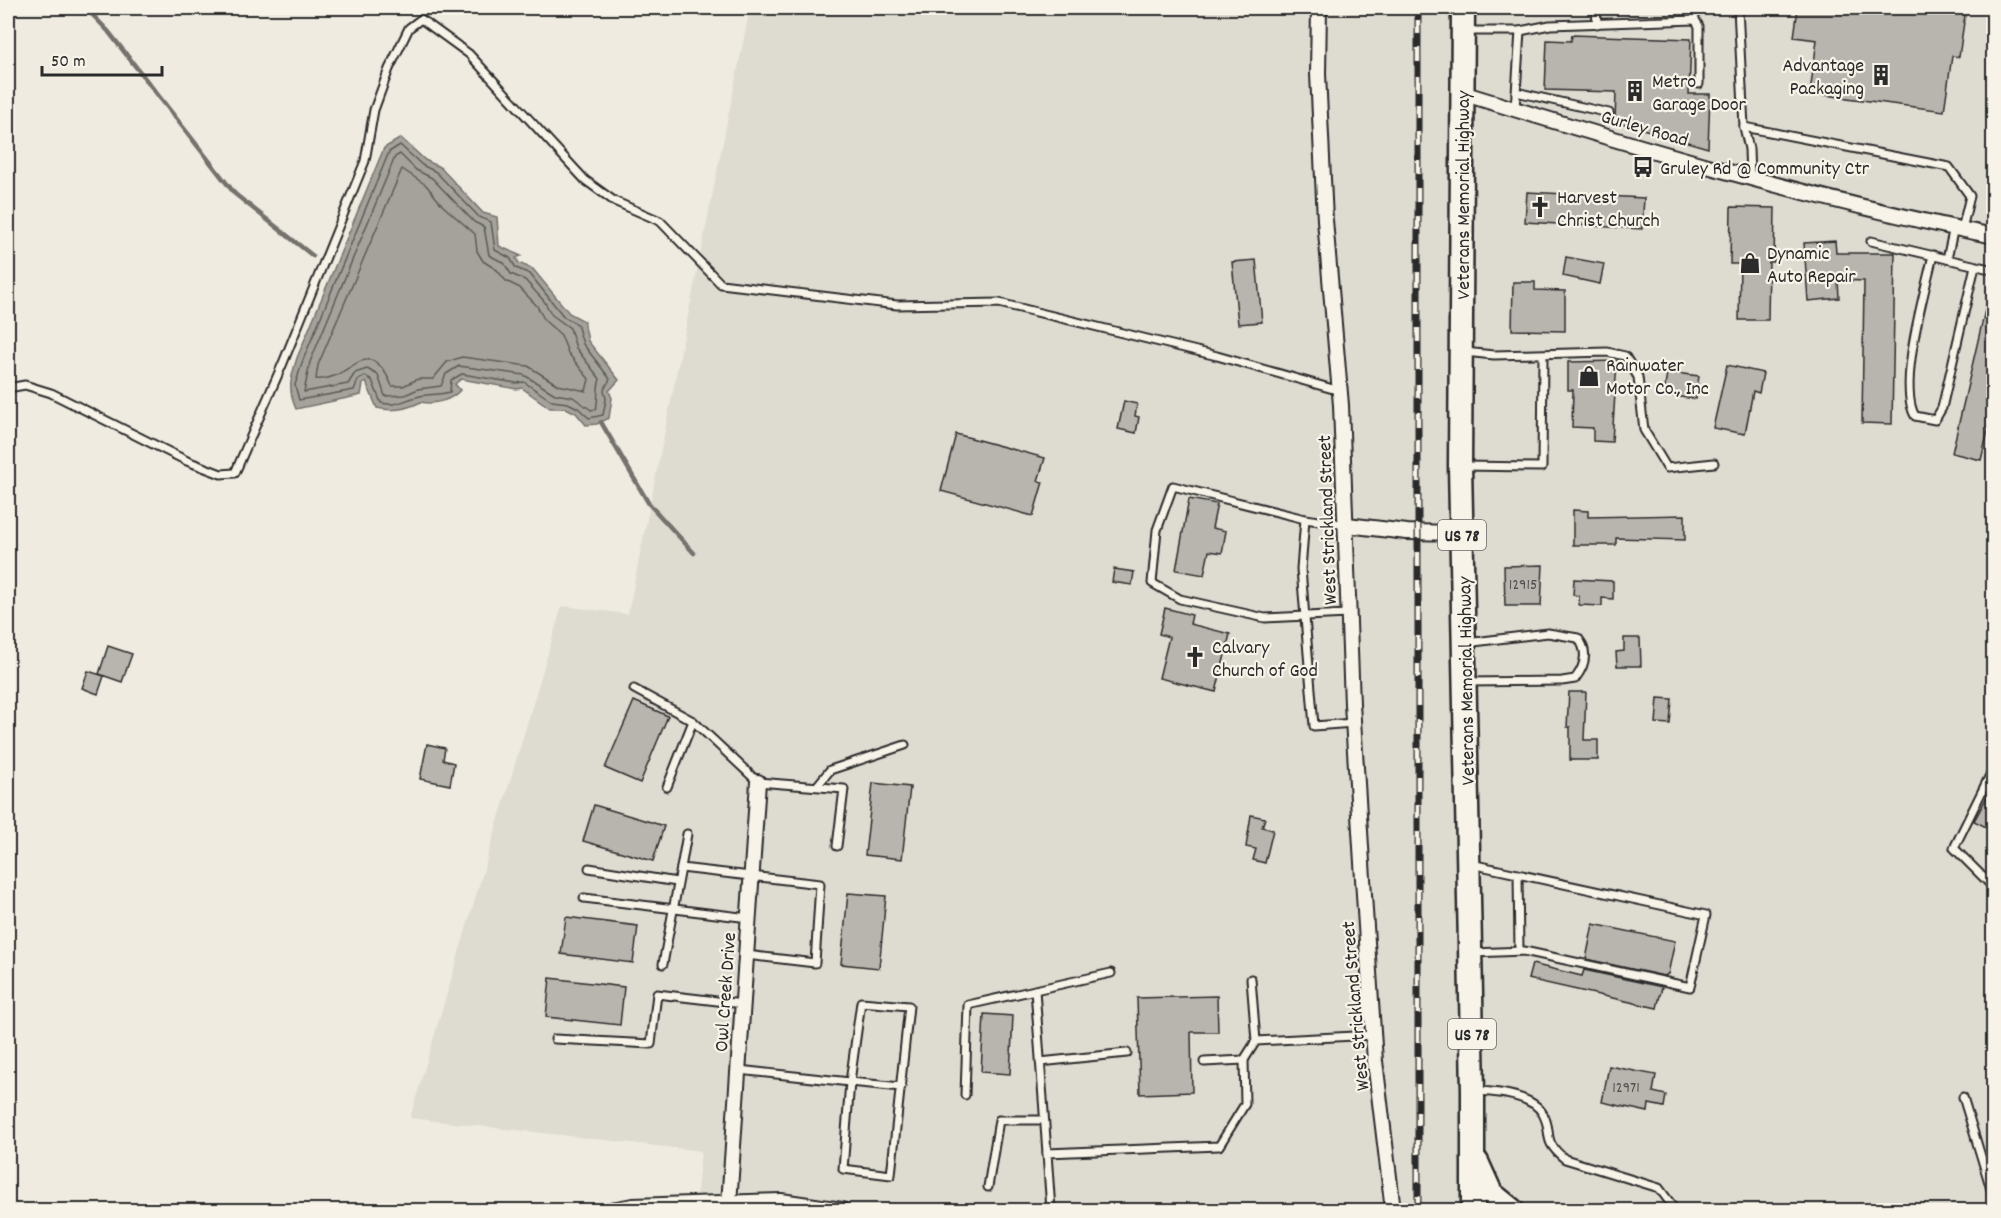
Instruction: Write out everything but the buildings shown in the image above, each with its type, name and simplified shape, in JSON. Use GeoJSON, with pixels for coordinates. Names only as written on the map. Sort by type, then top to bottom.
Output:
{"type":"FeatureCollection","features":[{"type":"Feature","properties":{"kind":"main road","name":"Veterans Memorial Highway"},"geometry":{"type":"LineString","coordinates":[[1463,8],[1460,466],[1471,953],[1473,1210]]}},
{"type":"Feature","properties":{"kind":"main road"},"geometry":{"type":"LineString","coordinates":[[1473,1149],[1483,1179],[1491,1193],[1512,1210]]}},
{"type":"Feature","properties":{"kind":"street","name":"West Strickland Street"},"geometry":{"type":"LineString","coordinates":[[1319,8],[1318,74],[1325,220],[1340,392],[1353,723],[1374,1035],[1394,1210]]}},
{"type":"Feature","properties":{"kind":"street","name":"Gurley Road"},"geometry":{"type":"LineString","coordinates":[[1462,93],[1750,177],[1994,236]]}},
{"type":"Feature","properties":{"kind":"street"},"geometry":{"type":"LineString","coordinates":[[1347,525],[1407,532],[1462,533]]}},
{"type":"Feature","properties":{"kind":"street","name":"Owl Creek Drive"},"geometry":{"type":"LineString","coordinates":[[729,1204],[758,782]]}},
{"type":"Feature","properties":{"kind":"street"},"geometry":{"type":"LineString","coordinates":[[611,1210],[633,1206],[782,1201],[842,1210]]}},
{"type":"Feature","properties":{"kind":"lane"},"geometry":{"type":"LineString","coordinates":[[1596,8],[1597,24]]}},
{"type":"Feature","properties":{"kind":"lane"},"geometry":{"type":"LineString","coordinates":[[1694,8],[1695,20],[1699,26],[1699,84]]}},
{"type":"Feature","properties":{"kind":"lane"},"geometry":{"type":"LineString","coordinates":[[1738,8],[1744,127],[1749,149],[1750,177]]}},
{"type":"Feature","properties":{"kind":"lane"},"geometry":{"type":"LineString","coordinates":[[8,388],[25,385],[51,393],[187,461],[221,474],[235,473],[283,363],[365,161],[374,110],[389,69],[409,28],[421,19],[468,54],[585,180],[614,201],[660,222],[721,284],[897,305],[999,303],[1216,356],[1340,392]]}},
{"type":"Feature","properties":{"kind":"lane"},"geometry":{"type":"LineString","coordinates":[[1463,31],[1520,31],[1550,26],[1695,20]]}},
{"type":"Feature","properties":{"kind":"lane"},"geometry":{"type":"LineString","coordinates":[[1515,110],[1520,31]]}},
{"type":"Feature","properties":{"kind":"lane"},"geometry":{"type":"LineString","coordinates":[[1516,92],[1609,113]]}},
{"type":"Feature","properties":{"kind":"lane"},"geometry":{"type":"LineString","coordinates":[[1744,127],[1949,167],[1970,196],[1947,259]]}},
{"type":"Feature","properties":{"kind":"lane"},"geometry":{"type":"LineString","coordinates":[[1871,241],[1994,270]]}},
{"type":"Feature","properties":{"kind":"lane"},"geometry":{"type":"LineString","coordinates":[[1933,255],[1911,353],[1910,408],[1915,416],[1935,420],[1942,408],[1975,266]]}},
{"type":"Feature","properties":{"kind":"lane"},"geometry":{"type":"LineString","coordinates":[[1461,352],[1543,355],[1607,352],[1625,356],[1638,377],[1644,430],[1667,468],[1714,463]]}},
{"type":"Feature","properties":{"kind":"lane"},"geometry":{"type":"LineString","coordinates":[[1460,466],[1542,467],[1543,355]]}},
{"type":"Feature","properties":{"kind":"lane"},"geometry":{"type":"LineString","coordinates":[[1347,525],[1305,519],[1173,486],[1157,530],[1152,583],[1180,599],[1265,618],[1348,614]]}},
{"type":"Feature","properties":{"kind":"lane"},"geometry":{"type":"LineString","coordinates":[[1305,519],[1301,569],[1303,615],[1314,726],[1353,723]]}},
{"type":"Feature","properties":{"kind":"lane"},"geometry":{"type":"LineString","coordinates":[[1464,643],[1548,633],[1578,638],[1584,646],[1584,667],[1575,679],[1465,682]]}},
{"type":"Feature","properties":{"kind":"lane"},"geometry":{"type":"LineString","coordinates":[[634,689],[693,721],[758,782],[844,789],[837,846]]}},
{"type":"Feature","properties":{"kind":"lane"},"geometry":{"type":"LineString","coordinates":[[667,787],[693,721]]}},
{"type":"Feature","properties":{"kind":"lane"},"geometry":{"type":"LineString","coordinates":[[817,786],[830,770],[905,745]]}},
{"type":"Feature","properties":{"kind":"lane"},"geometry":{"type":"LineString","coordinates":[[1994,767],[1954,848],[1994,888]]}},
{"type":"Feature","properties":{"kind":"lane"},"geometry":{"type":"LineString","coordinates":[[663,964],[687,834]]}},
{"type":"Feature","properties":{"kind":"lane"},"geometry":{"type":"LineString","coordinates":[[1469,864],[1706,915],[1690,987],[1520,951],[1471,953]]}},
{"type":"Feature","properties":{"kind":"lane"},"geometry":{"type":"LineString","coordinates":[[589,868],[677,882]]}},
{"type":"Feature","properties":{"kind":"lane"},"geometry":{"type":"LineString","coordinates":[[681,868],[820,884],[815,963],[746,955]]}},
{"type":"Feature","properties":{"kind":"lane"},"geometry":{"type":"LineString","coordinates":[[1518,874],[1520,951]]}},
{"type":"Feature","properties":{"kind":"lane"},"geometry":{"type":"LineString","coordinates":[[584,898],[749,918]]}},
{"type":"Feature","properties":{"kind":"lane"},"geometry":{"type":"LineString","coordinates":[[965,1095],[968,1005],[1111,973]]}},
{"type":"Feature","properties":{"kind":"lane"},"geometry":{"type":"LineString","coordinates":[[1047,1154],[1219,1146],[1245,1104],[1245,1060],[1256,1041],[1251,979]]}},
{"type":"Feature","properties":{"kind":"lane"},"geometry":{"type":"LineString","coordinates":[[1035,990],[1051,1210]]}},
{"type":"Feature","properties":{"kind":"lane"},"geometry":{"type":"LineString","coordinates":[[555,1039],[651,1044],[657,994],[743,1004]]}},
{"type":"Feature","properties":{"kind":"lane"},"geometry":{"type":"LineString","coordinates":[[861,1002],[909,1006],[891,1175],[843,1169],[850,1082],[861,1002]]}},
{"type":"Feature","properties":{"kind":"lane"},"geometry":{"type":"LineString","coordinates":[[1256,1041],[1374,1035]]}},
{"type":"Feature","properties":{"kind":"lane"},"geometry":{"type":"LineString","coordinates":[[1040,1062],[1127,1053]]}},
{"type":"Feature","properties":{"kind":"lane"},"geometry":{"type":"LineString","coordinates":[[1204,1062],[1245,1060]]}},
{"type":"Feature","properties":{"kind":"lane"},"geometry":{"type":"LineString","coordinates":[[738,1070],[901,1087]]}},
{"type":"Feature","properties":{"kind":"lane"},"geometry":{"type":"LineString","coordinates":[[1473,1091],[1518,1098],[1536,1105],[1544,1115],[1547,1139],[1553,1150],[1564,1159],[1659,1188],[1671,1204],[1672,1210]]}},
{"type":"Feature","properties":{"kind":"lane"},"geometry":{"type":"LineString","coordinates":[[1963,1097],[1994,1199]]}},
{"type":"Feature","properties":{"kind":"lane"},"geometry":{"type":"LineString","coordinates":[[988,1187],[999,1120],[1044,1120]]}},
{"type":"Feature","properties":{"kind":"shaded area"},"geometry":{"type":"Polygon","coordinates":[[[750,8],[1993,8],[1993,1210],[695,1210],[701,1151],[410,1118],[562,606],[628,614],[750,8]]]}},
{"type":"Feature","properties":{"kind":"water"},"geometry":{"type":"Polygon","coordinates":[[[401,138],[425,160],[440,167],[483,213],[497,217],[499,246],[521,256],[516,258],[519,263],[533,269],[569,313],[584,321],[588,341],[619,380],[609,391],[612,398],[609,418],[597,424],[586,425],[576,413],[566,408],[550,408],[522,388],[461,379],[455,384],[460,390],[448,399],[432,403],[421,402],[400,409],[377,408],[366,382],[363,384],[361,395],[296,409],[291,383],[297,358],[384,148],[401,138]]]}},
{"type":"Feature","properties":{"kind":"waterway"},"geometry":{"type":"LineString","coordinates":[[86,8],[108,31],[235,194],[313,256]]}},
{"type":"Feature","properties":{"kind":"waterway"},"geometry":{"type":"LineString","coordinates":[[601,422],[649,504],[694,553]]}},
{"type":"Feature","properties":{"kind":"railway"},"geometry":{"type":"LineString","coordinates":[[1418,8],[1418,1210]]}},
{"type":"Feature","properties":{"kind":"place","name":"Advantage Packaging"},"geometry":{"type":"Point","coordinates":[1881,75]}},
{"type":"Feature","properties":{"kind":"place","name":"Metro Garage Door"},"geometry":{"type":"Point","coordinates":[1635,91]}},
{"type":"Feature","properties":{"kind":"place","name":"Gruley Rd @ Community Ctr"},"geometry":{"type":"Point","coordinates":[1643,167]}},
{"type":"Feature","properties":{"kind":"place","name":"Harvest Christ Church"},"geometry":{"type":"Point","coordinates":[1540,207]}},
{"type":"Feature","properties":{"kind":"place","name":"Dynamic Auto Repair"},"geometry":{"type":"Point","coordinates":[1750,263]}},
{"type":"Feature","properties":{"kind":"place","name":"Rainwater Motor Co., Inc"},"geometry":{"type":"Point","coordinates":[1589,376]}},
{"type":"Feature","properties":{"kind":"place","name":"Calvary Church of God"},"geometry":{"type":"Point","coordinates":[1195,657]}}]}
